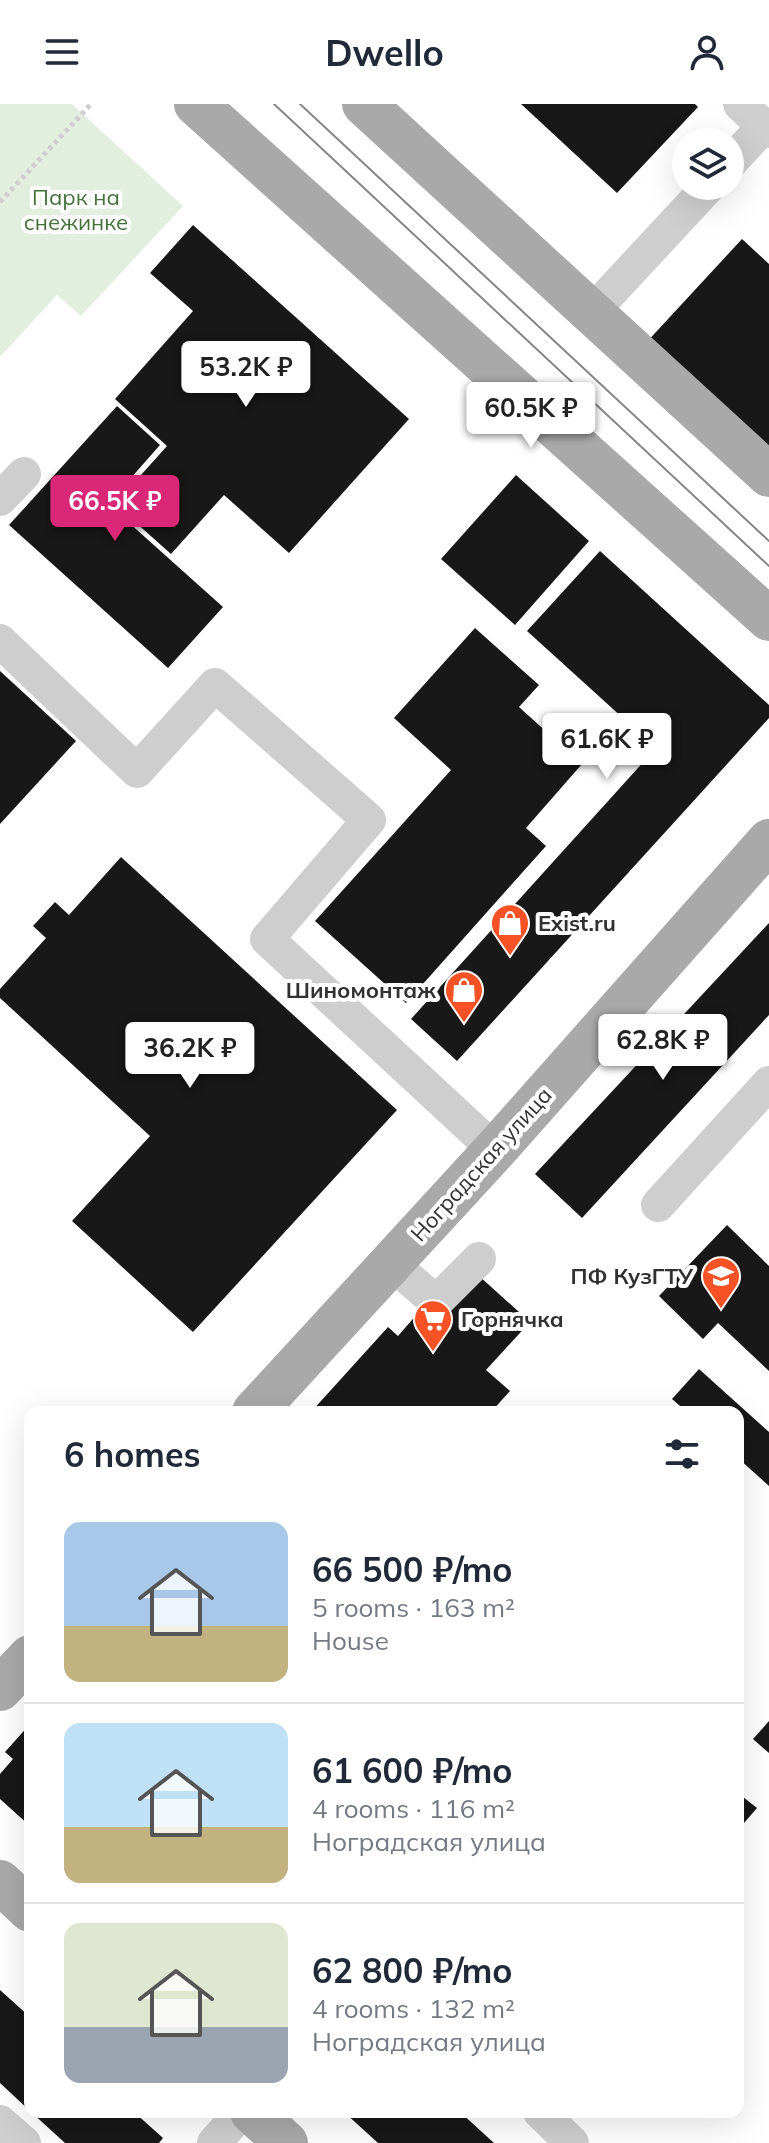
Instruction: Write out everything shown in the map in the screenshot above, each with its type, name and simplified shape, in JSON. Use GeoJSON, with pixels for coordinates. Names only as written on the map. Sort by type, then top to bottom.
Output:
{"type":"FeatureCollection","features":[{"type":"Feature","properties":{"kind":"main road"},"geometry":{"type":"LineString","coordinates":[[196,104],[769,619]]}},
{"type":"Feature","properties":{"kind":"main road"},"geometry":{"type":"LineString","coordinates":[[364,104],[769,475]]}},
{"type":"Feature","properties":{"kind":"main road","name":"Ноградская улица"},"geometry":{"type":"LineString","coordinates":[[260,1406],[495,1150],[769,841]]}},
{"type":"Feature","properties":{"kind":"main road"},"geometry":{"type":"LineString","coordinates":[[0,1689],[24,1663]]}},
{"type":"Feature","properties":{"kind":"main road"},"geometry":{"type":"LineString","coordinates":[[0,1882],[24,1904]]}},
{"type":"Feature","properties":{"kind":"main road"},"geometry":{"type":"LineString","coordinates":[[259,2118],[286,2143]]}},
{"type":"Feature","properties":{"kind":"lane"},"geometry":{"type":"LineString","coordinates":[[744,142],[758,120]]}},
{"type":"Feature","properties":{"kind":"lane"},"geometry":{"type":"LineString","coordinates":[[592,312],[696,200]]}},
{"type":"Feature","properties":{"kind":"lane"},"geometry":{"type":"LineString","coordinates":[[0,499],[24,474]]}},
{"type":"Feature","properties":{"kind":"lane"},"geometry":{"type":"LineString","coordinates":[[0,641],[137,771],[215,685],[369,820],[267,939],[495,1150]]}},
{"type":"Feature","properties":{"kind":"lane"},"geometry":{"type":"LineString","coordinates":[[658,1205],[769,1083]]}},
{"type":"Feature","properties":{"kind":"lane"},"geometry":{"type":"LineString","coordinates":[[391,1263],[436,1302],[479,1259]]}},
{"type":"Feature","properties":{"kind":"lane"},"geometry":{"type":"LineString","coordinates":[[214,2143],[237,2118]]}},
{"type":"Feature","properties":{"kind":"lane"},"geometry":{"type":"LineString","coordinates":[[546,2118],[572,2143]]}},
{"type":"Feature","properties":{"kind":"lane"},"geometry":{"type":"LineString","coordinates":[[0,2122],[24,2143]]}},
{"type":"Feature","properties":{"kind":"path"},"geometry":{"type":"LineString","coordinates":[[0,202],[91,104]]}},
{"type":"Feature","properties":{"kind":"green space","name":"Парк на снежинке"},"geometry":{"type":"Polygon","coordinates":[[[0,104],[72,104],[183,206],[81,316],[57,295],[0,357],[0,104]]]}},
{"type":"Feature","properties":{"kind":"building"},"geometry":{"type":"Polygon","coordinates":[[[521,104],[695,104],[698,107],[678,128],[672,128],[672,135],[617,193],[521,104]]]}},
{"type":"Feature","properties":{"kind":"building"},"geometry":{"type":"Polygon","coordinates":[[[193,225],[409,419],[289,553],[224,495],[171,554],[115,504],[167,446],[115,399],[193,311],[150,273],[193,225]]]}},
{"type":"Feature","properties":{"kind":"building"},"geometry":{"type":"Polygon","coordinates":[[[742,239],[769,264],[769,461],[644,345],[742,239]]]}},
{"type":"Feature","properties":{"kind":"building"},"geometry":{"type":"Polygon","coordinates":[[[117,406],[160,445],[108,504],[223,607],[168,668],[9,525],[117,406]]]}},
{"type":"Feature","properties":{"kind":"building"},"geometry":{"type":"Polygon","coordinates":[[[516,475],[589,541],[515,625],[441,559],[516,475]]]}},
{"type":"Feature","properties":{"kind":"building"},"geometry":{"type":"Polygon","coordinates":[[[600,551],[769,705],[769,718],[457,1061],[411,1019],[656,748],[527,631],[600,551]]]}},
{"type":"Feature","properties":{"kind":"building"},"geometry":{"type":"Polygon","coordinates":[[[475,628],[539,685],[519,707],[582,764],[526,828],[546,846],[406,1003],[315,921],[451,770],[394,718],[475,628]]]}},
{"type":"Feature","properties":{"kind":"building"},"geometry":{"type":"Polygon","coordinates":[[[0,671],[76,741],[0,824],[0,671]]]}},
{"type":"Feature","properties":{"kind":"building"},"geometry":{"type":"Polygon","coordinates":[[[121,857],[397,1110],[193,1332],[72,1221],[150,1136],[0,998],[0,989],[46,938],[33,926],[55,902],[69,915],[121,857]]]}},
{"type":"Feature","properties":{"kind":"building"},"geometry":{"type":"Polygon","coordinates":[[[769,923],[769,1015],[582,1218],[535,1174],[769,923]]]}},
{"type":"Feature","properties":{"kind":"building","name":"ПФ КузГТУ"},"geometry":{"type":"Polygon","coordinates":[[[727,1225],[769,1266],[769,1371],[718,1323],[703,1339],[659,1296],[727,1225]]]}},
{"type":"Feature","properties":{"kind":"building","name":"Горнячка"},"geometry":{"type":"Polygon","coordinates":[[[478,1275],[530,1322],[486,1370],[510,1391],[496,1406],[316,1406],[388,1327],[398,1336],[424,1306],[438,1319],[478,1275]]]}},
{"type":"Feature","properties":{"kind":"building"},"geometry":{"type":"Polygon","coordinates":[[[699,1369],[740,1406],[680,1406],[672,1399],[699,1369]]]}},
{"type":"Feature","properties":{"kind":"building"},"geometry":{"type":"Polygon","coordinates":[[[744,1410],[769,1432],[769,1486],[744,1463],[744,1410]]]}},
{"type":"Feature","properties":{"kind":"building"},"geometry":{"type":"Polygon","coordinates":[[[769,1721],[769,1753],[753,1739],[769,1721]]]}},
{"type":"Feature","properties":{"kind":"building"},"geometry":{"type":"Polygon","coordinates":[[[24,1731],[24,1821],[0,1799],[0,1774],[13,1759],[5,1752],[24,1731]]]}},
{"type":"Feature","properties":{"kind":"building"},"geometry":{"type":"Polygon","coordinates":[[[744,1798],[757,1808],[744,1823],[744,1798]]]}},
{"type":"Feature","properties":{"kind":"building"},"geometry":{"type":"Polygon","coordinates":[[[0,1990],[24,2012],[24,2105],[0,2083],[0,1990]]]}},
{"type":"Feature","properties":{"kind":"building"},"geometry":{"type":"Polygon","coordinates":[[[38,2118],[141,2118],[163,2138],[159,2143],[65,2143],[38,2118]]]}},
{"type":"Feature","properties":{"kind":"building"},"geometry":{"type":"Polygon","coordinates":[[[351,2118],[467,2118],[494,2143],[378,2143],[351,2118]]]}},
{"type":"Feature","properties":{"kind":"tram line"},"geometry":{"type":"LineString","coordinates":[[274,104],[769,566]]}},
{"type":"Feature","properties":{"kind":"tram line"},"geometry":{"type":"LineString","coordinates":[[300,104],[769,541]]}},
{"type":"Feature","properties":{"kind":"place","name":"Exist.ru"},"geometry":{"type":"Point","coordinates":[510,957]}},
{"type":"Feature","properties":{"kind":"place","name":"Шиномонтаж"},"geometry":{"type":"Point","coordinates":[464,1024]}},
{"type":"Feature","properties":{"kind":"place","name":"ПФ КузГТУ"},"geometry":{"type":"Point","coordinates":[721,1310]}},
{"type":"Feature","properties":{"kind":"place","name":"Горнячка"},"geometry":{"type":"Point","coordinates":[433,1353]}}]}
